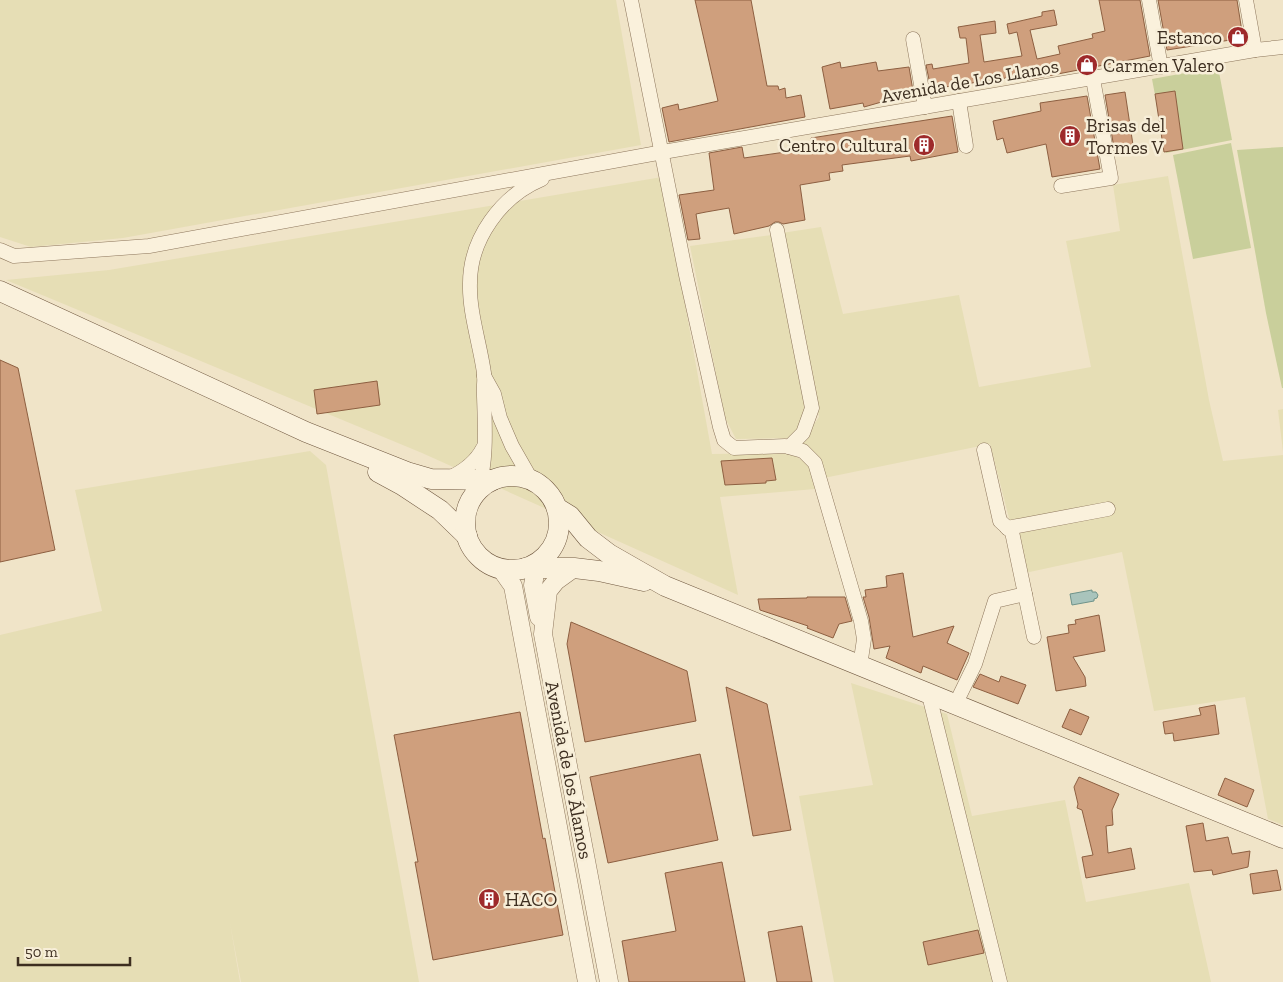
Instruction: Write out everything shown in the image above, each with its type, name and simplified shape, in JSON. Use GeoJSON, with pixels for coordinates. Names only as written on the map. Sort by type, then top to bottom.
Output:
{"type":"FeatureCollection","features":[{"type":"Feature","properties":{"kind":"main road"},"geometry":{"type":"LineString","coordinates":[[0,291],[306,432],[407,472],[431,479],[484,484],[506,476],[532,481],[543,487],[551,497],[557,508],[559,520],[558,533],[554,544],[547,555],[533,566]]}},
{"type":"Feature","properties":{"kind":"main road"},"geometry":{"type":"LineString","coordinates":[[306,432],[402,485],[440,510],[467,536]]}},
{"type":"Feature","properties":{"kind":"main road"},"geometry":{"type":"LineString","coordinates":[[484,484],[469,505],[465,520],[467,536],[474,551],[486,562],[501,569],[514,570],[533,566],[599,571],[665,586]]}},
{"type":"Feature","properties":{"kind":"main road"},"geometry":{"type":"LineString","coordinates":[[557,508],[570,516],[588,538],[609,554],[665,586],[1283,838]]}},
{"type":"Feature","properties":{"kind":"street"},"geometry":{"type":"LineString","coordinates":[[631,0],[663,152],[686,275],[724,440],[734,448],[789,447],[803,451],[815,463],[861,620],[864,639],[860,666]]}},
{"type":"Feature","properties":{"kind":"street"},"geometry":{"type":"LineString","coordinates":[[1149,0],[1161,67]]}},
{"type":"Feature","properties":{"kind":"street"},"geometry":{"type":"LineString","coordinates":[[1246,0],[1255,50]]}},
{"type":"Feature","properties":{"kind":"street"},"geometry":{"type":"LineString","coordinates":[[913,38],[925,107]]}},
{"type":"Feature","properties":{"kind":"street","name":"Avenida de Los Llanos"},"geometry":{"type":"LineString","coordinates":[[558,172],[663,152],[1255,50],[1283,48]]}},
{"type":"Feature","properties":{"kind":"street"},"geometry":{"type":"LineString","coordinates":[[1061,186],[1112,178],[1093,78]]}},
{"type":"Feature","properties":{"kind":"street"},"geometry":{"type":"LineString","coordinates":[[959,102],[966,146]]}},
{"type":"Feature","properties":{"kind":"street"},"geometry":{"type":"LineString","coordinates":[[0,250],[14,256],[149,246],[558,172]]}},
{"type":"Feature","properties":{"kind":"street"},"geometry":{"type":"LineString","coordinates":[[484,484],[484,375],[470,283],[474,254],[481,236],[510,199],[534,182],[558,172]]}},
{"type":"Feature","properties":{"kind":"street"},"geometry":{"type":"LineString","coordinates":[[777,230],[812,408],[803,434],[789,447]]}},
{"type":"Feature","properties":{"kind":"street"},"geometry":{"type":"LineString","coordinates":[[484,375],[494,394],[500,418],[512,446],[532,481]]}},
{"type":"Feature","properties":{"kind":"street"},"geometry":{"type":"LineString","coordinates":[[446,479],[460,473],[472,464],[484,445]]}},
{"type":"Feature","properties":{"kind":"street"},"geometry":{"type":"LineString","coordinates":[[984,450],[1000,521],[1012,532],[1034,637]]}},
{"type":"Feature","properties":{"kind":"street"},"geometry":{"type":"LineString","coordinates":[[1007,528],[1108,509]]}},
{"type":"Feature","properties":{"kind":"street","name":"Avenida de los Álamos"},"geometry":{"type":"LineString","coordinates":[[533,566],[533,585],[609,982]]}},
{"type":"Feature","properties":{"kind":"street","name":"Avenida de los Álamos"},"geometry":{"type":"LineString","coordinates":[[542,634],[548,591],[556,581],[574,568]]}},
{"type":"Feature","properties":{"kind":"street","name":"Avenida de los Álamos"},"geometry":{"type":"LineString","coordinates":[[501,569],[512,586],[587,982]]}},
{"type":"Feature","properties":{"kind":"street"},"geometry":{"type":"LineString","coordinates":[[955,705],[975,664],[995,602],[1025,594]]}},
{"type":"Feature","properties":{"kind":"street"},"geometry":{"type":"LineString","coordinates":[[929,695],[1000,982]]}},
{"type":"Feature","properties":{"kind":"shaded area"},"geometry":{"type":"Polygon","coordinates":[[[0,0],[616,0],[641,145],[123,238],[31,247],[0,237],[0,0]]]}},
{"type":"Feature","properties":{"kind":"shaded area"},"geometry":{"type":"Polygon","coordinates":[[[1168,176],[1209,400],[1223,461],[1283,455],[1283,825],[1268,819],[1245,697],[1154,711],[1122,552],[1025,573],[1018,533],[1009,518],[990,444],[824,478],[801,443],[819,417],[782,233],[821,227],[843,314],[959,295],[979,387],[1091,367],[1066,241],[1120,231],[1113,185],[1168,176]]]}},
{"type":"Feature","properties":{"kind":"shaded area"},"geometry":{"type":"Polygon","coordinates":[[[662,177],[712,454],[792,454],[808,464],[815,489],[720,497],[738,595],[422,453],[6,280],[109,270],[662,177]]]}},
{"type":"Feature","properties":{"kind":"shaded area"},"geometry":{"type":"Polygon","coordinates":[[[772,235],[808,399],[803,425],[793,438],[736,439],[725,418],[690,246],[772,235]]]}},
{"type":"Feature","properties":{"kind":"shaded area"},"geometry":{"type":"Polygon","coordinates":[[[1283,409],[1283,452],[1278,410],[1283,409]]]}},
{"type":"Feature","properties":{"kind":"shaded area"},"geometry":{"type":"Polygon","coordinates":[[[310,451],[326,465],[419,982],[241,982],[230,923],[240,982],[0,982],[0,635],[102,611],[75,490],[310,451]]]}},
{"type":"Feature","properties":{"kind":"shaded area"},"geometry":{"type":"Polygon","coordinates":[[[851,683],[947,714],[972,816],[1065,800],[1086,902],[1189,883],[1211,982],[834,982],[799,796],[873,785],[851,683]]]}},
{"type":"Feature","properties":{"kind":"green space"},"geometry":{"type":"Polygon","coordinates":[[[1218,67],[1232,140],[1166,153],[1152,79],[1218,67]]]}},
{"type":"Feature","properties":{"kind":"green space"},"geometry":{"type":"Polygon","coordinates":[[[1231,143],[1251,248],[1193,259],[1173,155],[1231,143]]]}},
{"type":"Feature","properties":{"kind":"green space"},"geometry":{"type":"Polygon","coordinates":[[[1283,147],[1282,388],[1266,313],[1237,150],[1283,147]]]}},
{"type":"Feature","properties":{"kind":"water"},"geometry":{"type":"Polygon","coordinates":[[[1092,590],[1092,592],[1096,592],[1098,595],[1094,601],[1072,605],[1070,594],[1092,590]]]}},
{"type":"Feature","properties":{"kind":"building"},"geometry":{"type":"Polygon","coordinates":[[[695,0],[751,0],[767,86],[778,86],[779,90],[785,88],[786,98],[801,95],[805,117],[669,142],[662,108],[678,104],[679,110],[718,101],[695,0]]]}},
{"type":"Feature","properties":{"kind":"building"},"geometry":{"type":"Polygon","coordinates":[[[1099,0],[1140,0],[1150,56],[1027,80],[1026,75],[931,89],[926,65],[932,64],[933,69],[969,63],[966,38],[960,38],[958,27],[995,21],[996,33],[980,35],[984,62],[1022,56],[1017,32],[1009,34],[1007,24],[1042,16],[1042,12],[1054,10],[1057,25],[1030,30],[1037,59],[1060,54],[1058,46],[1093,38],[1092,34],[1105,31],[1099,0]]]}},
{"type":"Feature","properties":{"kind":"building"},"geometry":{"type":"Polygon","coordinates":[[[1158,0],[1237,0],[1243,38],[1167,50],[1158,0]]]}},
{"type":"Feature","properties":{"kind":"building"},"geometry":{"type":"Polygon","coordinates":[[[840,62],[841,68],[876,62],[878,71],[909,67],[913,91],[908,92],[902,100],[892,102],[892,99],[864,107],[863,103],[830,109],[822,67],[840,62]]]}},
{"type":"Feature","properties":{"kind":"building"},"geometry":{"type":"Polygon","coordinates":[[[1175,91],[1183,149],[1164,152],[1155,94],[1175,91]]]}},
{"type":"Feature","properties":{"kind":"building"},"geometry":{"type":"Polygon","coordinates":[[[1125,92],[1133,145],[1114,148],[1105,95],[1125,92]]]}},
{"type":"Feature","properties":{"kind":"building","name":"Brisas del Tormes V"},"geometry":{"type":"Polygon","coordinates":[[[1087,96],[1100,169],[1052,177],[1046,144],[1007,153],[1003,138],[997,140],[993,121],[1041,111],[1040,103],[1087,96]]]}},
{"type":"Feature","properties":{"kind":"building"},"geometry":{"type":"Polygon","coordinates":[[[952,116],[958,152],[911,161],[910,156],[842,165],[843,171],[829,173],[830,180],[800,185],[805,220],[783,224],[775,222],[769,226],[734,234],[729,208],[696,214],[700,239],[688,240],[679,195],[714,190],[709,153],[742,147],[744,158],[813,148],[811,138],[952,116]]]}},
{"type":"Feature","properties":{"kind":"building"},"geometry":{"type":"Polygon","coordinates":[[[0,360],[18,368],[55,550],[0,562],[0,360]]]}},
{"type":"Feature","properties":{"kind":"building"},"geometry":{"type":"Polygon","coordinates":[[[377,381],[380,405],[317,414],[314,390],[377,381]]]}},
{"type":"Feature","properties":{"kind":"building"},"geometry":{"type":"Polygon","coordinates":[[[772,458],[776,480],[766,481],[766,483],[725,485],[721,461],[772,458]]]}},
{"type":"Feature","properties":{"kind":"building"},"geometry":{"type":"Polygon","coordinates":[[[903,573],[913,637],[954,626],[947,643],[969,653],[957,680],[923,666],[921,673],[886,658],[890,646],[874,649],[869,617],[863,597],[866,597],[865,590],[887,587],[886,576],[903,573]]]}},
{"type":"Feature","properties":{"kind":"building"},"geometry":{"type":"Polygon","coordinates":[[[845,597],[852,621],[839,624],[833,638],[807,628],[808,626],[760,610],[758,599],[845,597]]]}},
{"type":"Feature","properties":{"kind":"building"},"geometry":{"type":"Polygon","coordinates":[[[1099,615],[1105,651],[1073,657],[1085,677],[1086,686],[1056,691],[1047,637],[1069,633],[1068,625],[1076,624],[1075,620],[1099,615]]]}},
{"type":"Feature","properties":{"kind":"building"},"geometry":{"type":"Polygon","coordinates":[[[571,622],[687,671],[696,721],[585,742],[567,644],[571,622]]]}},
{"type":"Feature","properties":{"kind":"building"},"geometry":{"type":"Polygon","coordinates":[[[980,674],[999,682],[1001,676],[1026,685],[1018,704],[973,687],[980,674]]]}},
{"type":"Feature","properties":{"kind":"building"},"geometry":{"type":"Polygon","coordinates":[[[726,687],[767,704],[791,830],[753,836],[726,687]]]}},
{"type":"Feature","properties":{"kind":"building"},"geometry":{"type":"Polygon","coordinates":[[[1215,705],[1219,734],[1174,741],[1173,733],[1165,734],[1163,722],[1201,715],[1199,708],[1215,705]]]}},
{"type":"Feature","properties":{"kind":"building"},"geometry":{"type":"Polygon","coordinates":[[[1070,709],[1089,717],[1081,735],[1062,727],[1070,709]]]}},
{"type":"Feature","properties":{"kind":"building"},"geometry":{"type":"Polygon","coordinates":[[[520,712],[563,935],[433,960],[415,862],[418,862],[394,735],[520,712]]]}},
{"type":"Feature","properties":{"kind":"building"},"geometry":{"type":"Polygon","coordinates":[[[700,754],[718,840],[608,863],[590,777],[700,754]]]}},
{"type":"Feature","properties":{"kind":"building"},"geometry":{"type":"Polygon","coordinates":[[[1079,777],[1119,794],[1112,810],[1113,825],[1106,826],[1108,853],[1131,848],[1135,869],[1086,878],[1082,857],[1093,855],[1082,810],[1077,808],[1078,804],[1074,787],[1079,777]]]}},
{"type":"Feature","properties":{"kind":"building"},"geometry":{"type":"Polygon","coordinates":[[[1225,778],[1254,790],[1247,807],[1218,795],[1225,778]]]}},
{"type":"Feature","properties":{"kind":"building"},"geometry":{"type":"Polygon","coordinates":[[[1203,823],[1206,841],[1228,837],[1232,854],[1250,851],[1248,867],[1213,875],[1212,870],[1194,872],[1186,826],[1203,823]]]}},
{"type":"Feature","properties":{"kind":"building"},"geometry":{"type":"Polygon","coordinates":[[[722,862],[745,982],[629,982],[622,941],[676,931],[665,873],[722,862]]]}},
{"type":"Feature","properties":{"kind":"building"},"geometry":{"type":"Polygon","coordinates":[[[1277,870],[1281,890],[1253,894],[1250,874],[1277,870]]]}},
{"type":"Feature","properties":{"kind":"building"},"geometry":{"type":"Polygon","coordinates":[[[802,926],[812,982],[777,982],[768,932],[802,926]]]}},
{"type":"Feature","properties":{"kind":"building"},"geometry":{"type":"Polygon","coordinates":[[[978,930],[984,953],[928,965],[923,942],[978,930]]]}},
{"type":"Feature","properties":{"kind":"place","name":"Estanco"},"geometry":{"type":"Point","coordinates":[1238,37]}},
{"type":"Feature","properties":{"kind":"place","name":"Carmen Valero"},"geometry":{"type":"Point","coordinates":[1087,65]}},
{"type":"Feature","properties":{"kind":"place","name":"Brisas del Tormes V"},"geometry":{"type":"Point","coordinates":[1070,136]}},
{"type":"Feature","properties":{"kind":"place","name":"Centro Cultural"},"geometry":{"type":"Point","coordinates":[924,145]}},
{"type":"Feature","properties":{"kind":"place","name":"HACO"},"geometry":{"type":"Point","coordinates":[489,899]}}]}
